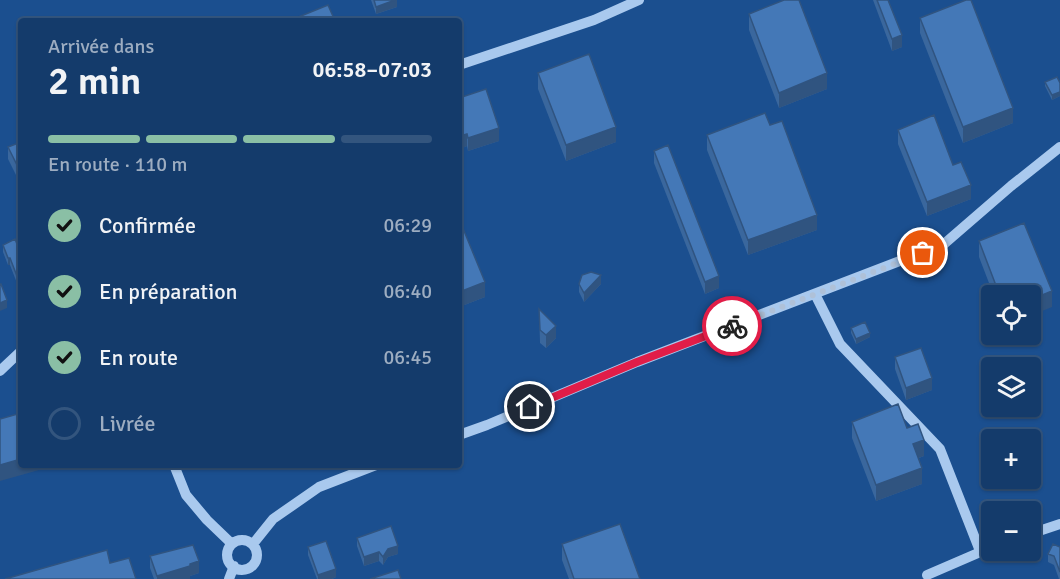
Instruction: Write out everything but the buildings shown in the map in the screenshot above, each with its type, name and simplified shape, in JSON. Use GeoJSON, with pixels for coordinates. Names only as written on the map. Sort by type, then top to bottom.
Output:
{"type":"FeatureCollection","features":[{"type":"Feature","properties":{"kind":"street"},"geometry":{"type":"LineString","coordinates":[[462,64],[594,20],[639,0]]}},
{"type":"Feature","properties":{"kind":"street"},"geometry":{"type":"LineString","coordinates":[[462,434],[637,362],[944,244],[1060,147]]}},
{"type":"Feature","properties":{"kind":"street"},"geometry":{"type":"LineString","coordinates":[[815,294],[840,344],[940,449],[980,551],[927,575]]}},
{"type":"Feature","properties":{"kind":"street"},"geometry":{"type":"LineString","coordinates":[[0,371],[18,354]]}},
{"type":"Feature","properties":{"kind":"street"},"geometry":{"type":"LineString","coordinates":[[175,468],[186,495],[207,520],[232,544]]}},
{"type":"Feature","properties":{"kind":"street"},"geometry":{"type":"LineString","coordinates":[[252,544],[273,519],[319,487],[368,468]]}},
{"type":"Feature","properties":{"kind":"street"},"geometry":{"type":"LineString","coordinates":[[1041,530],[1060,524]]}},
{"type":"Feature","properties":{"kind":"street"},"geometry":{"type":"LineString","coordinates":[[242,540],[252,544],[257,556],[253,565],[244,569],[234,566],[228,556],[232,544],[242,540]]}},
{"type":"Feature","properties":{"kind":"street"},"geometry":{"type":"LineString","coordinates":[[229,579],[234,566]]}},
{"type":"Feature","properties":{"kind":"way so far"},"geometry":{"type":"LineString","coordinates":[[732,326],[923,253]]}},
{"type":"Feature","properties":{"kind":"route"},"geometry":{"type":"LineString","coordinates":[[530,407],[637,362],[732,326]]}}]}
